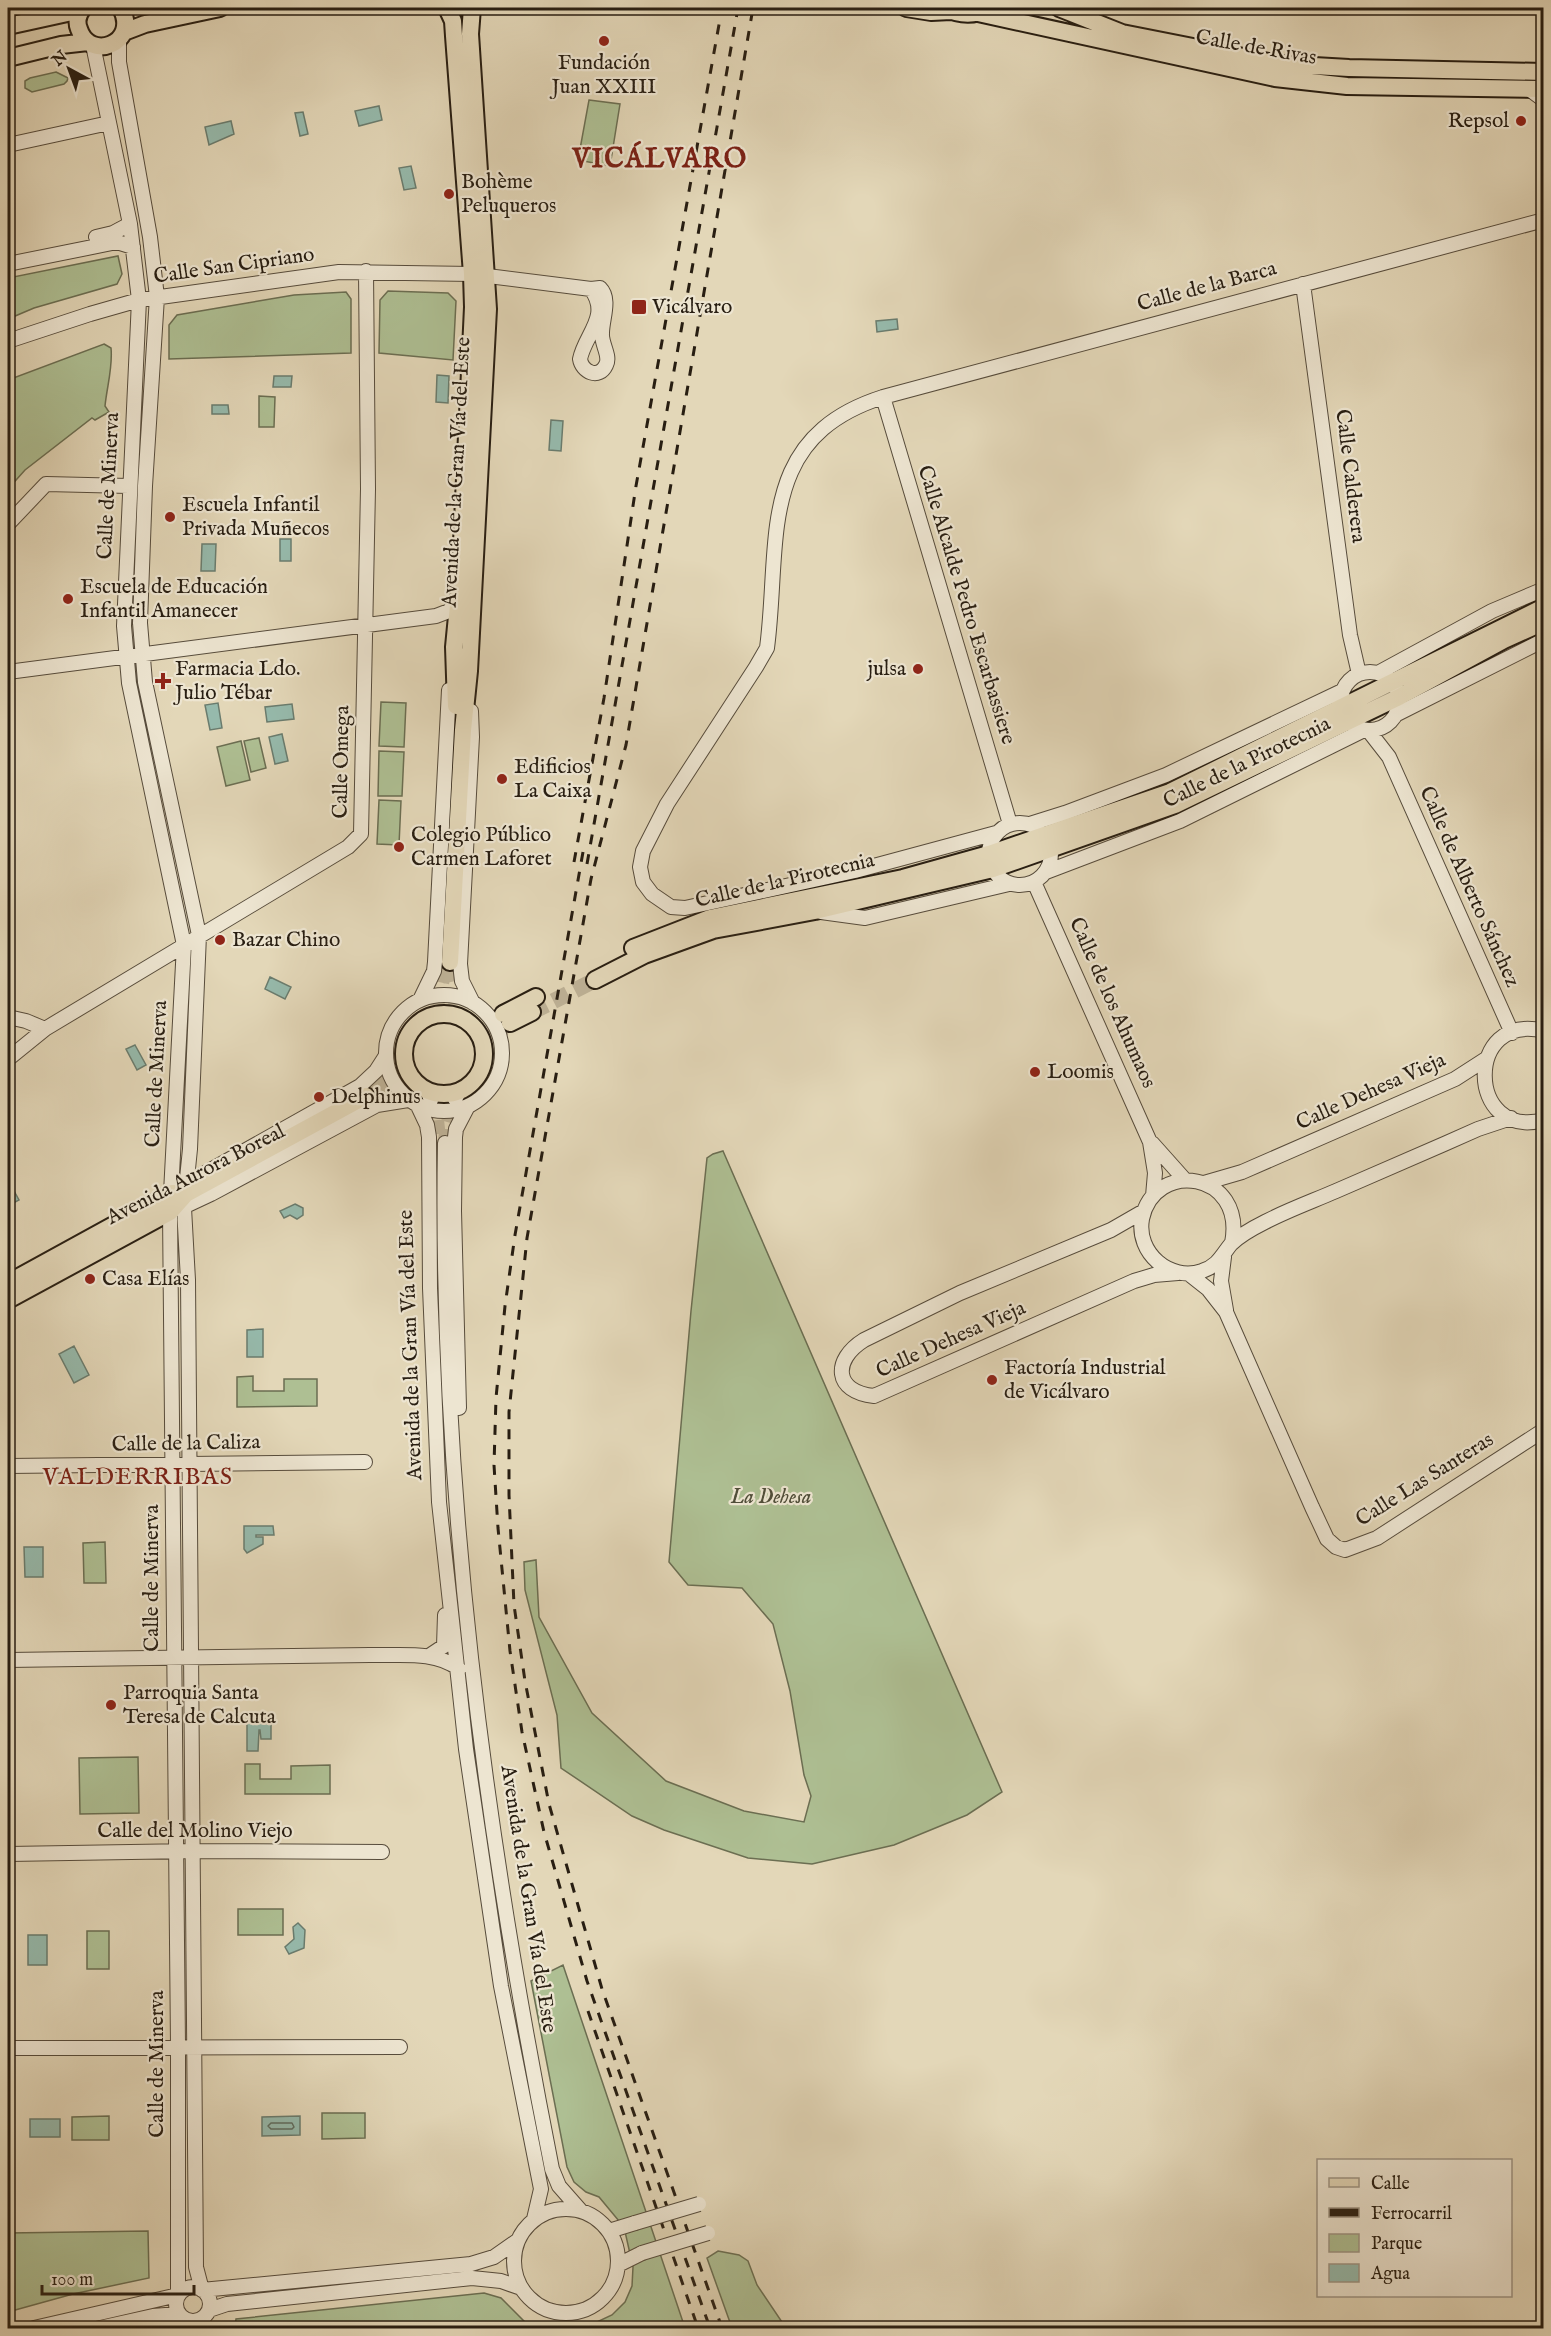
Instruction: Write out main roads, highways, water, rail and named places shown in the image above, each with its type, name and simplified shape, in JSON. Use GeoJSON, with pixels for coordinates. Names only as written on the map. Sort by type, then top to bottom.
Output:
{"type":"FeatureCollection","features":[{"type":"Feature","properties":{"kind":"main road"},"geometry":{"type":"LineString","coordinates":[[121,8],[125,15],[122,36]]}},
{"type":"Feature","properties":{"kind":"main road"},"geometry":{"type":"LineString","coordinates":[[8,58],[61,45],[111,45],[122,36],[145,24],[220,8]]}},
{"type":"Feature","properties":{"kind":"main road","name":"Avenida de la Gran Vía del Este"},"geometry":{"type":"LineString","coordinates":[[447,8],[453,21],[480,274],[486,351],[469,671],[448,962],[456,725],[454,647],[459,598],[473,307],[480,274],[470,34],[472,8]]}},
{"type":"Feature","properties":{"kind":"main road"},"geometry":{"type":"LineString","coordinates":[[906,8],[931,12],[947,9]]}},
{"type":"Feature","properties":{"kind":"main road","name":"Calle de Rivas"},"geometry":{"type":"LineString","coordinates":[[1059,8],[1122,33],[1278,64],[1349,68],[1544,72]]}},
{"type":"Feature","properties":{"kind":"main road"},"geometry":{"type":"LineString","coordinates":[[82,9],[78,19],[78,28],[90,44]]}},
{"type":"Feature","properties":{"kind":"main road"},"geometry":{"type":"LineString","coordinates":[[8,26],[82,9]]}},
{"type":"Feature","properties":{"kind":"main road","name":"Calle de Rivas"},"geometry":{"type":"LineString","coordinates":[[947,9],[964,14],[986,10],[1275,78],[1347,86],[1536,89]]}},
{"type":"Feature","properties":{"kind":"main road","name":"Calle de Rivas"},"geometry":{"type":"LineString","coordinates":[[1494,88],[1499,78],[1544,79]]}},
{"type":"Feature","properties":{"kind":"main road","name":"Calle de la Pirotecnia"},"geometry":{"type":"LineString","coordinates":[[1396,689],[1544,607]]}},
{"type":"Feature","properties":{"kind":"main road","name":"Calle de la Pirotecnia"},"geometry":{"type":"LineString","coordinates":[[991,862],[710,918],[640,945],[596,973],[713,930],[816,911],[991,862],[1048,842],[1175,805],[1344,706],[1396,689],[1544,622]]}},
{"type":"Feature","properties":{"kind":"main road"},"geometry":{"type":"LineString","coordinates":[[507,1019],[534,1005]]}},
{"type":"Feature","properties":{"kind":"main road"},"geometry":{"type":"LineString","coordinates":[[429,1008],[475,1023],[483,1061],[478,1073],[457,1095],[419,1095],[409,1074],[401,1064],[405,1043],[429,1008]]}},
{"type":"Feature","properties":{"kind":"main road"},"geometry":{"type":"LineString","coordinates":[[180,1198],[366,1096]]}},
{"type":"Feature","properties":{"kind":"main road","name":"Avenida Aurora Boreal"},"geometry":{"type":"LineString","coordinates":[[8,1282],[180,1198]]}},
{"type":"Feature","properties":{"kind":"main road","name":"Avenida Aurora Boreal"},"geometry":{"type":"LineString","coordinates":[[8,1300],[180,1198]]}},
{"type":"Feature","properties":{"kind":"water"},"geometry":{"type":"Polygon","coordinates":[[[379,106],[382,120],[359,126],[355,111],[379,106]]]}},
{"type":"Feature","properties":{"kind":"water"},"geometry":{"type":"Polygon","coordinates":[[[303,112],[308,134],[300,136],[295,113],[303,112]]]}},
{"type":"Feature","properties":{"kind":"water"},"geometry":{"type":"Polygon","coordinates":[[[231,121],[234,134],[209,145],[205,127],[231,121]]]}},
{"type":"Feature","properties":{"kind":"water"},"geometry":{"type":"Polygon","coordinates":[[[411,166],[416,188],[404,190],[399,168],[411,166]]]}},
{"type":"Feature","properties":{"kind":"water"},"geometry":{"type":"Polygon","coordinates":[[[897,319],[898,329],[877,332],[876,321],[897,319]]]}},
{"type":"Feature","properties":{"kind":"water"},"geometry":{"type":"Polygon","coordinates":[[[437,375],[449,376],[448,403],[436,402],[437,375]]]}},
{"type":"Feature","properties":{"kind":"water"},"geometry":{"type":"Polygon","coordinates":[[[274,376],[292,376],[291,387],[273,387],[274,376]]]}},
{"type":"Feature","properties":{"kind":"water"},"geometry":{"type":"Polygon","coordinates":[[[212,405],[228,405],[229,414],[212,414],[212,405]]]}},
{"type":"Feature","properties":{"kind":"water"},"geometry":{"type":"Polygon","coordinates":[[[551,420],[563,421],[561,451],[549,450],[551,420]]]}},
{"type":"Feature","properties":{"kind":"water"},"geometry":{"type":"Polygon","coordinates":[[[280,539],[291,539],[291,561],[280,561],[280,539]]]}},
{"type":"Feature","properties":{"kind":"water"},"geometry":{"type":"Polygon","coordinates":[[[202,544],[216,544],[215,571],[201,571],[202,544]]]}},
{"type":"Feature","properties":{"kind":"water"},"geometry":{"type":"Polygon","coordinates":[[[218,703],[222,728],[210,730],[205,705],[218,703]]]}},
{"type":"Feature","properties":{"kind":"water"},"geometry":{"type":"Polygon","coordinates":[[[292,704],[294,719],[267,722],[265,707],[292,704]]]}},
{"type":"Feature","properties":{"kind":"water"},"geometry":{"type":"Polygon","coordinates":[[[282,734],[288,761],[275,764],[269,737],[282,734]]]}},
{"type":"Feature","properties":{"kind":"water"},"geometry":{"type":"Polygon","coordinates":[[[270,977],[291,987],[285,999],[265,989],[270,977]]]}},
{"type":"Feature","properties":{"kind":"water"},"geometry":{"type":"Polygon","coordinates":[[[135,1045],[146,1065],[137,1070],[126,1049],[135,1045]]]}},
{"type":"Feature","properties":{"kind":"water"},"geometry":{"type":"Polygon","coordinates":[[[8,1180],[19,1200],[8,1206],[8,1180]]]}},
{"type":"Feature","properties":{"kind":"water"},"geometry":{"type":"Polygon","coordinates":[[[295,1204],[303,1208],[303,1215],[297,1219],[290,1215],[284,1218],[280,1211],[295,1204]]]}},
{"type":"Feature","properties":{"kind":"water"},"geometry":{"type":"Polygon","coordinates":[[[263,1329],[263,1357],[247,1357],[247,1330],[263,1329]]]}},
{"type":"Feature","properties":{"kind":"water"},"geometry":{"type":"Polygon","coordinates":[[[74,1346],[89,1375],[74,1383],[59,1354],[74,1346]]]}},
{"type":"Feature","properties":{"kind":"water"},"geometry":{"type":"Polygon","coordinates":[[[244,1526],[273,1526],[274,1535],[256,1535],[256,1537],[263,1537],[263,1544],[247,1553],[244,1549],[244,1526]]]}},
{"type":"Feature","properties":{"kind":"water"},"geometry":{"type":"Polygon","coordinates":[[[24,1547],[43,1547],[43,1577],[25,1577],[24,1547]]]}},
{"type":"Feature","properties":{"kind":"water"},"geometry":{"type":"Polygon","coordinates":[[[247,1719],[271,1719],[271,1739],[261,1739],[259,1730],[258,1751],[247,1751],[247,1719]]]}},
{"type":"Feature","properties":{"kind":"water"},"geometry":{"type":"Polygon","coordinates":[[[298,1923],[305,1930],[304,1948],[289,1954],[285,1947],[294,1939],[293,1927],[298,1923]]]}},
{"type":"Feature","properties":{"kind":"water"},"geometry":{"type":"Polygon","coordinates":[[[28,1935],[47,1935],[47,1965],[28,1965],[28,1935]]]}},
{"type":"Feature","properties":{"kind":"water"},"geometry":{"type":"Polygon","coordinates":[[[300,2116],[300,2135],[262,2136],[262,2117],[300,2116]]]}},
{"type":"Feature","properties":{"kind":"water"},"geometry":{"type":"Polygon","coordinates":[[[30,2119],[60,2119],[60,2137],[30,2137],[30,2119]]]}},
{"type":"Feature","properties":{"kind":"tunnel"},"geometry":{"type":"LineString","coordinates":[[436,1006],[446,961]]}},
{"type":"Feature","properties":{"kind":"tunnel"},"geometry":{"type":"LineString","coordinates":[[450,966],[457,1006]]}},
{"type":"Feature","properties":{"kind":"tunnel"},"geometry":{"type":"LineString","coordinates":[[532,1012],[595,980]]}},
{"type":"Feature","properties":{"kind":"tunnel"},"geometry":{"type":"LineString","coordinates":[[485,1024],[503,1014]]}},
{"type":"Feature","properties":{"kind":"tunnel"},"geometry":{"type":"LineString","coordinates":[[491,1037],[510,1023]]}},
{"type":"Feature","properties":{"kind":"tunnel"},"geometry":{"type":"LineString","coordinates":[[374,1091],[398,1070]]}},
{"type":"Feature","properties":{"kind":"tunnel"},"geometry":{"type":"LineString","coordinates":[[366,1096],[387,1090],[409,1088]]}},
{"type":"Feature","properties":{"kind":"tunnel"},"geometry":{"type":"LineString","coordinates":[[445,1143],[446,1129],[455,1099]]}},
{"type":"Feature","properties":{"kind":"tunnel"},"geometry":{"type":"LineString","coordinates":[[431,1100],[439,1138]]}},
{"type":"Feature","properties":{"kind":"railway"},"geometry":{"type":"LineString","coordinates":[[574,862],[604,698],[636,486],[722,8]]}},
{"type":"Feature","properties":{"kind":"railway"},"geometry":{"type":"LineString","coordinates":[[587,864],[738,8]]}},
{"type":"Feature","properties":{"kind":"railway"},"geometry":{"type":"LineString","coordinates":[[722,2328],[602,1989],[549,1804],[525,1681],[514,1605],[509,1495],[509,1412],[527,1238],[591,879],[626,745],[753,8]]}},
{"type":"Feature","properties":{"kind":"railway"},"geometry":{"type":"LineString","coordinates":[[583,852],[515,1235],[505,1306],[496,1398],[494,1465],[498,1528],[510,1651],[522,1732],[544,1832],[587,1981],[710,2328]]}},
{"type":"Feature","properties":{"kind":"railway"},"geometry":{"type":"LineString","coordinates":[[588,2011],[698,2328]]}},
{"type":"Feature","properties":{"kind":"place","name":"Fundación Juan XXIII"},"geometry":{"type":"Point","coordinates":[604,41]}},
{"type":"Feature","properties":{"kind":"place","name":"Repsol"},"geometry":{"type":"Point","coordinates":[1521,121]}},
{"type":"Feature","properties":{"kind":"place","name":"Bohème Peluqueros"},"geometry":{"type":"Point","coordinates":[449,194]}},
{"type":"Feature","properties":{"kind":"place","name":"Vicálvaro"},"geometry":{"type":"Point","coordinates":[639,307]}},
{"type":"Feature","properties":{"kind":"place","name":"Escuela Infantil Privada Muñecos"},"geometry":{"type":"Point","coordinates":[170,517]}},
{"type":"Feature","properties":{"kind":"place","name":"Escuela de Educación Infantil Amanecer"},"geometry":{"type":"Point","coordinates":[68,599]}},
{"type":"Feature","properties":{"kind":"place","name":"julsa"},"geometry":{"type":"Point","coordinates":[918,669]}},
{"type":"Feature","properties":{"kind":"place","name":"Farmacia Ldo. Julio Tébar"},"geometry":{"type":"Point","coordinates":[163,681]}},
{"type":"Feature","properties":{"kind":"place","name":"Edificios La Caixa"},"geometry":{"type":"Point","coordinates":[502,779]}},
{"type":"Feature","properties":{"kind":"place","name":"Colegio Público Carmen Laforet"},"geometry":{"type":"Point","coordinates":[399,847]}},
{"type":"Feature","properties":{"kind":"place","name":"Bazar Chino"},"geometry":{"type":"Point","coordinates":[220,940]}},
{"type":"Feature","properties":{"kind":"place","name":"Loomis"},"geometry":{"type":"Point","coordinates":[1035,1072]}},
{"type":"Feature","properties":{"kind":"place","name":"Delphinus"},"geometry":{"type":"Point","coordinates":[319,1097]}},
{"type":"Feature","properties":{"kind":"place","name":"Casa Elías"},"geometry":{"type":"Point","coordinates":[90,1279]}},
{"type":"Feature","properties":{"kind":"place","name":"Factoría Industrial de Vicálvaro"},"geometry":{"type":"Point","coordinates":[992,1380]}},
{"type":"Feature","properties":{"kind":"place","name":"Parroquia Santa Teresa de Calcuta"},"geometry":{"type":"Point","coordinates":[111,1705]}},
{"type":"Feature","properties":{"kind":"district","name":"VICÁLVARO"},"geometry":{"type":"Point","coordinates":[660,160]}},
{"type":"Feature","properties":{"kind":"district","name":"VALDERRIBAS"},"geometry":{"type":"Point","coordinates":[138,1477]}},
{"type":"Feature","properties":{"kind":"park label","name":"La Dehesa"},"geometry":{"type":"Point","coordinates":[771,1497]}}]}
